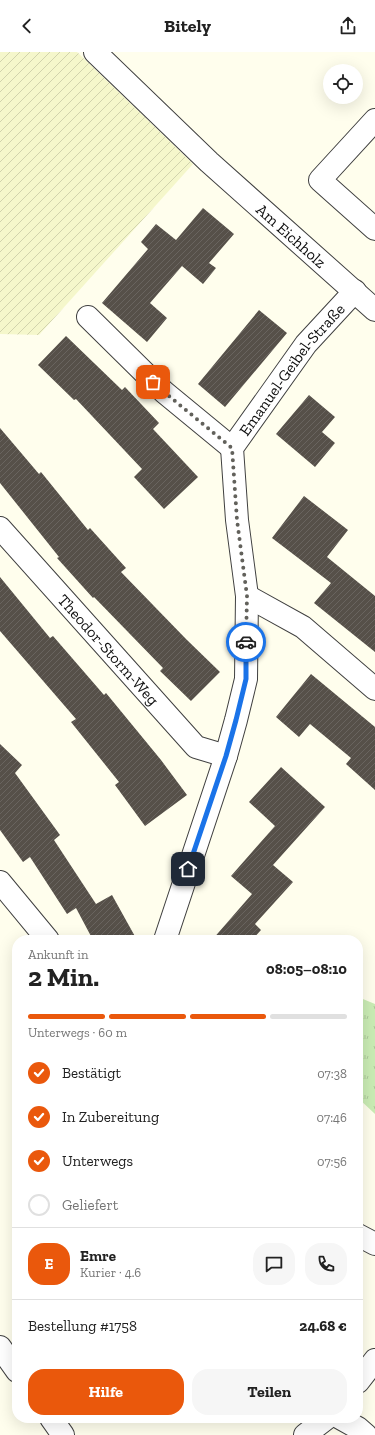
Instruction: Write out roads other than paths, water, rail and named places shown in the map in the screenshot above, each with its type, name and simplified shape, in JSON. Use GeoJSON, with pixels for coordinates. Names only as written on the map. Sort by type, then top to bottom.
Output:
{"type":"FeatureCollection","features":[{"type":"Feature","properties":{"kind":"street","name":"Am Eichholz"},"geometry":{"type":"LineString","coordinates":[[95,52],[209,162],[375,310]]}},
{"type":"Feature","properties":{"kind":"street"},"geometry":{"type":"LineString","coordinates":[[375,120],[320,180],[375,229]]}},
{"type":"Feature","properties":{"kind":"street","name":"Emanuel-Geibel-Straße"},"geometry":{"type":"LineString","coordinates":[[167,935],[226,756],[246,679],[247,596],[237,520],[232,448],[306,344],[355,291]]}},
{"type":"Feature","properties":{"kind":"street"},"geometry":{"type":"LineString","coordinates":[[88,317],[164,392],[232,448]]}},
{"type":"Feature","properties":{"kind":"street","name":"Theodor-Storm-Weg"},"geometry":{"type":"LineString","coordinates":[[0,528],[196,747],[226,756]]}},
{"type":"Feature","properties":{"kind":"street"},"geometry":{"type":"LineString","coordinates":[[247,596],[303,627],[375,689]]}},
{"type":"Feature","properties":{"kind":"street"},"geometry":{"type":"LineString","coordinates":[[0,882],[44,935]]}},
{"type":"Feature","properties":{"kind":"street"},"geometry":{"type":"LineString","coordinates":[[363,1238],[375,1244]]}},
{"type":"Feature","properties":{"kind":"street"},"geometry":{"type":"LineString","coordinates":[[0,1348],[12,1364]]}},
{"type":"Feature","properties":{"kind":"street"},"geometry":{"type":"LineString","coordinates":[[363,1376],[375,1360]]}},
{"type":"Feature","properties":{"kind":"street"},"geometry":{"type":"LineString","coordinates":[[304,1435],[320,1423]]}},
{"type":"Feature","properties":{"kind":"street"},"geometry":{"type":"LineString","coordinates":[[349,1423],[366,1435]]}}]}
